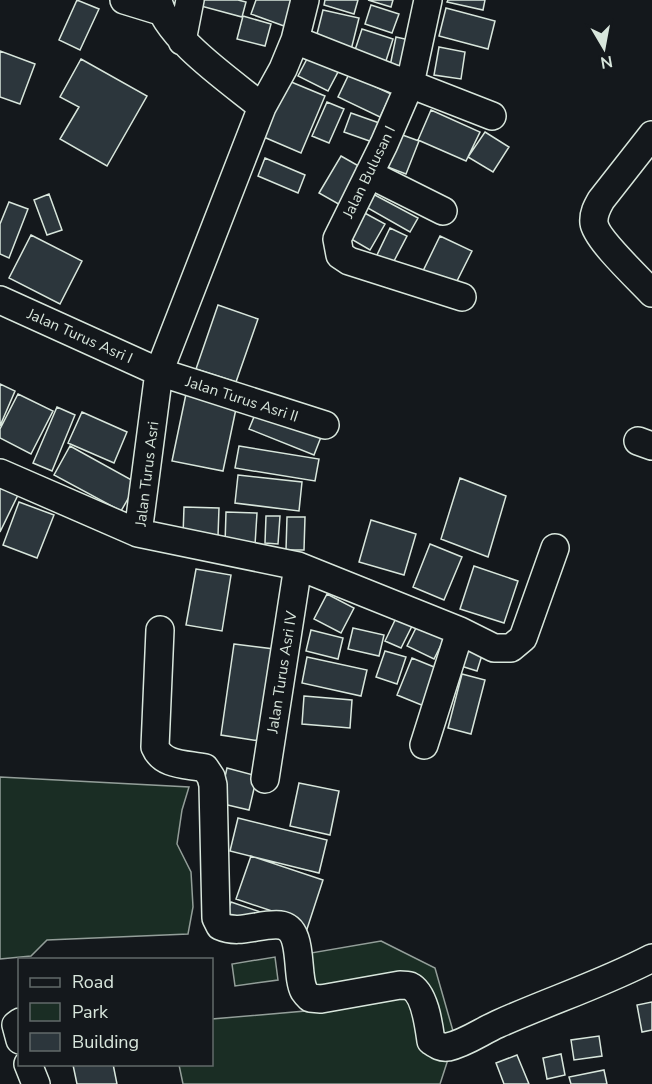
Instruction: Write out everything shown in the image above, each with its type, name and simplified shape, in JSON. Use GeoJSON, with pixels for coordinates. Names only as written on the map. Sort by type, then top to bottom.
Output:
{"type":"FeatureCollection","features":[{"type":"Feature","properties":{"kind":"street"},"geometry":{"type":"LineString","coordinates":[[124,0],[159,6],[182,40],[262,107],[283,69],[295,40],[305,0]]}},
{"type":"Feature","properties":{"kind":"street"},"geometry":{"type":"LineString","coordinates":[[182,40],[190,0]]}},
{"type":"Feature","properties":{"kind":"street","name":"Jalan Bulusan I"},"geometry":{"type":"LineString","coordinates":[[428,0],[410,84],[337,239],[340,255],[349,261],[462,297]]}},
{"type":"Feature","properties":{"kind":"street"},"geometry":{"type":"LineString","coordinates":[[295,40],[492,116]]}},
{"type":"Feature","properties":{"kind":"street","name":"Jalan Turus Asri"},"geometry":{"type":"LineString","coordinates":[[262,107],[159,372],[138,533],[298,566],[494,648],[511,648],[523,638],[555,548]]}},
{"type":"Feature","properties":{"kind":"street"},"geometry":{"type":"LineString","coordinates":[[652,135],[601,200],[595,211],[594,224],[602,238],[652,293]]}},
{"type":"Feature","properties":{"kind":"street"},"geometry":{"type":"LineString","coordinates":[[369,174],[443,211]]}},
{"type":"Feature","properties":{"kind":"street","name":"Jalan Turus Asri I"},"geometry":{"type":"LineString","coordinates":[[0,300],[159,372]]}},
{"type":"Feature","properties":{"kind":"street","name":"Jalan Turus Asri II"},"geometry":{"type":"LineString","coordinates":[[159,372],[325,425]]}},
{"type":"Feature","properties":{"kind":"street"},"geometry":{"type":"LineString","coordinates":[[0,473],[138,533]]}},
{"type":"Feature","properties":{"kind":"street","name":"Jalan Turus Asri IV"},"geometry":{"type":"LineString","coordinates":[[265,779],[298,566]]}},
{"type":"Feature","properties":{"kind":"street"},"geometry":{"type":"LineString","coordinates":[[160,630],[155,747],[159,756],[167,761],[205,768],[211,777],[216,918],[220,926],[230,931],[276,924],[287,926],[294,932],[303,990],[310,998],[321,999],[400,985],[410,986],[422,1001],[431,1041],[440,1047],[447,1047],[625,972],[652,958]]}},
{"type":"Feature","properties":{"kind":"street"},"geometry":{"type":"LineString","coordinates":[[424,745],[460,632]]}},
{"type":"Feature","properties":{"kind":"street"},"geometry":{"type":"LineString","coordinates":[[28,1066],[36,1084]]}},
{"type":"Feature","properties":{"kind":"green space"},"geometry":{"type":"Polygon","coordinates":[[[0,777],[189,787],[182,810],[177,844],[191,872],[193,907],[188,934],[47,940],[31,956],[0,959],[0,777]]]}},
{"type":"Feature","properties":{"kind":"green space"},"geometry":{"type":"Polygon","coordinates":[[[381,941],[435,968],[455,1038],[440,1084],[183,1084],[179,1066],[213,1066],[213,1019],[305,1011],[299,955],[381,941]]]}},
{"type":"Feature","properties":{"kind":"green space"},"geometry":{"type":"Polygon","coordinates":[[[275,957],[278,980],[235,986],[232,964],[275,957]]]}},
{"type":"Feature","properties":{"kind":"building"},"geometry":{"type":"Polygon","coordinates":[[[77,0],[99,9],[80,50],[59,40],[77,0]]]}},
{"type":"Feature","properties":{"kind":"building"},"geometry":{"type":"Polygon","coordinates":[[[203,0],[246,2],[242,17],[201,6],[203,0]]]}},
{"type":"Feature","properties":{"kind":"building"},"geometry":{"type":"Polygon","coordinates":[[[256,0],[294,0],[284,26],[251,14],[256,0]]]}},
{"type":"Feature","properties":{"kind":"building"},"geometry":{"type":"Polygon","coordinates":[[[325,0],[358,0],[354,14],[324,5],[325,0]]]}},
{"type":"Feature","properties":{"kind":"building"},"geometry":{"type":"Polygon","coordinates":[[[368,0],[393,0],[391,7],[368,0]]]}},
{"type":"Feature","properties":{"kind":"building"},"geometry":{"type":"Polygon","coordinates":[[[448,0],[485,0],[483,10],[447,2],[448,0]]]}},
{"type":"Feature","properties":{"kind":"building"},"geometry":{"type":"Polygon","coordinates":[[[371,5],[399,14],[392,33],[365,24],[371,5]]]}},
{"type":"Feature","properties":{"kind":"building"},"geometry":{"type":"Polygon","coordinates":[[[446,8],[495,21],[488,49],[439,36],[446,8]]]}},
{"type":"Feature","properties":{"kind":"building"},"geometry":{"type":"Polygon","coordinates":[[[323,10],[359,18],[351,50],[315,42],[323,10]]]}},
{"type":"Feature","properties":{"kind":"building"},"geometry":{"type":"Polygon","coordinates":[[[243,16],[271,24],[265,46],[237,39],[243,16]]]}},
{"type":"Feature","properties":{"kind":"building"},"geometry":{"type":"Polygon","coordinates":[[[362,29],[393,39],[384,67],[353,56],[362,29]]]}},
{"type":"Feature","properties":{"kind":"building"},"geometry":{"type":"Polygon","coordinates":[[[396,37],[414,41],[407,74],[389,71],[396,37]]]}},
{"type":"Feature","properties":{"kind":"building"},"geometry":{"type":"Polygon","coordinates":[[[439,47],[465,52],[461,79],[434,75],[439,47]]]}},
{"type":"Feature","properties":{"kind":"building"},"geometry":{"type":"Polygon","coordinates":[[[0,51],[35,64],[20,104],[0,97],[0,51]]]}},
{"type":"Feature","properties":{"kind":"building"},"geometry":{"type":"Polygon","coordinates":[[[308,57],[338,72],[328,91],[298,76],[308,57]]]}},
{"type":"Feature","properties":{"kind":"building"},"geometry":{"type":"Polygon","coordinates":[[[81,59],[147,96],[107,166],[60,139],[79,107],[60,97],[81,59]]]}},
{"type":"Feature","properties":{"kind":"building"},"geometry":{"type":"Polygon","coordinates":[[[349,74],[391,94],[380,117],[338,97],[349,74]]]}},
{"type":"Feature","properties":{"kind":"building"},"geometry":{"type":"Polygon","coordinates":[[[284,79],[325,96],[301,153],[259,135],[284,79]]]}},
{"type":"Feature","properties":{"kind":"building"},"geometry":{"type":"Polygon","coordinates":[[[327,102],[344,109],[329,143],[312,136],[327,102]]]}},
{"type":"Feature","properties":{"kind":"building"},"geometry":{"type":"Polygon","coordinates":[[[431,110],[480,132],[466,161],[418,140],[431,110]]]}},
{"type":"Feature","properties":{"kind":"building"},"geometry":{"type":"Polygon","coordinates":[[[351,113],[385,125],[378,144],[344,132],[351,113]]]}},
{"type":"Feature","properties":{"kind":"building"},"geometry":{"type":"Polygon","coordinates":[[[485,132],[509,147],[493,172],[468,157],[485,132]]]}},
{"type":"Feature","properties":{"kind":"building"},"geometry":{"type":"Polygon","coordinates":[[[397,133],[419,141],[406,174],[385,166],[397,133]]]}},
{"type":"Feature","properties":{"kind":"building"},"geometry":{"type":"Polygon","coordinates":[[[341,156],[364,169],[342,206],[319,193],[341,156]]]}},
{"type":"Feature","properties":{"kind":"building"},"geometry":{"type":"Polygon","coordinates":[[[265,158],[305,175],[298,193],[258,176],[265,158]]]}},
{"type":"Feature","properties":{"kind":"building"},"geometry":{"type":"Polygon","coordinates":[[[49,194],[62,230],[47,235],[34,200],[49,194]]]}},
{"type":"Feature","properties":{"kind":"building"},"geometry":{"type":"Polygon","coordinates":[[[373,194],[418,218],[410,232],[366,207],[373,194]]]}},
{"type":"Feature","properties":{"kind":"building"},"geometry":{"type":"Polygon","coordinates":[[[9,202],[28,209],[9,258],[0,254],[0,224],[9,202]]]}},
{"type":"Feature","properties":{"kind":"building"},"geometry":{"type":"Polygon","coordinates":[[[361,211],[385,224],[370,250],[346,236],[361,211]]]}},
{"type":"Feature","properties":{"kind":"building"},"geometry":{"type":"Polygon","coordinates":[[[390,228],[407,236],[393,263],[377,255],[390,228]]]}},
{"type":"Feature","properties":{"kind":"building"},"geometry":{"type":"Polygon","coordinates":[[[31,235],[82,261],[60,304],[9,278],[31,235]]]}},
{"type":"Feature","properties":{"kind":"building"},"geometry":{"type":"Polygon","coordinates":[[[440,236],[472,251],[454,287],[423,271],[440,236]]]}},
{"type":"Feature","properties":{"kind":"building"},"geometry":{"type":"Polygon","coordinates":[[[218,305],[258,319],[236,382],[196,369],[218,305]]]}},
{"type":"Feature","properties":{"kind":"building"},"geometry":{"type":"Polygon","coordinates":[[[0,384],[15,391],[0,426],[0,384]]]}},
{"type":"Feature","properties":{"kind":"building"},"geometry":{"type":"Polygon","coordinates":[[[18,394],[53,411],[31,454],[0,438],[0,429],[18,394]]]}},
{"type":"Feature","properties":{"kind":"building"},"geometry":{"type":"Polygon","coordinates":[[[186,394],[237,404],[223,471],[172,461],[186,394]]]}},
{"type":"Feature","properties":{"kind":"building"},"geometry":{"type":"Polygon","coordinates":[[[57,407],[75,415],[52,471],[33,463],[57,407]]]}},
{"type":"Feature","properties":{"kind":"building"},"geometry":{"type":"Polygon","coordinates":[[[82,412],[127,432],[114,463],[68,443],[82,412]]]}},
{"type":"Feature","properties":{"kind":"building"},"geometry":{"type":"Polygon","coordinates":[[[256,412],[321,437],[314,455],[249,429],[256,412]]]}},
{"type":"Feature","properties":{"kind":"building"},"geometry":{"type":"Polygon","coordinates":[[[70,446],[137,483],[121,511],[54,475],[70,446]]]}},
{"type":"Feature","properties":{"kind":"building"},"geometry":{"type":"Polygon","coordinates":[[[239,446],[319,459],[315,481],[235,468],[239,446]]]}},
{"type":"Feature","properties":{"kind":"building"},"geometry":{"type":"Polygon","coordinates":[[[238,475],[302,482],[299,511],[235,503],[238,475]]]}},
{"type":"Feature","properties":{"kind":"building"},"geometry":{"type":"Polygon","coordinates":[[[460,478],[506,496],[488,557],[441,539],[460,478]]]}},
{"type":"Feature","properties":{"kind":"building"},"geometry":{"type":"Polygon","coordinates":[[[0,486],[18,495],[0,532],[0,486]]]}},
{"type":"Feature","properties":{"kind":"building"},"geometry":{"type":"Polygon","coordinates":[[[19,502],[54,515],[37,558],[3,545],[19,502]]]}},
{"type":"Feature","properties":{"kind":"building"},"geometry":{"type":"Polygon","coordinates":[[[184,507],[219,508],[218,536],[183,536],[184,507]]]}},
{"type":"Feature","properties":{"kind":"building"},"geometry":{"type":"Polygon","coordinates":[[[226,512],[257,513],[255,545],[225,544],[226,512]]]}},
{"type":"Feature","properties":{"kind":"building"},"geometry":{"type":"Polygon","coordinates":[[[266,516],[280,516],[278,544],[265,543],[266,516]]]}},
{"type":"Feature","properties":{"kind":"building"},"geometry":{"type":"Polygon","coordinates":[[[287,517],[305,517],[304,550],[286,550],[287,517]]]}},
{"type":"Feature","properties":{"kind":"building"},"geometry":{"type":"Polygon","coordinates":[[[371,520],[416,534],[404,575],[359,562],[371,520]]]}},
{"type":"Feature","properties":{"kind":"building"},"geometry":{"type":"Polygon","coordinates":[[[430,544],[462,557],[444,600],[413,587],[430,544]]]}},
{"type":"Feature","properties":{"kind":"building"},"geometry":{"type":"Polygon","coordinates":[[[474,566],[518,581],[504,623],[460,609],[474,566]]]}},
{"type":"Feature","properties":{"kind":"building"},"geometry":{"type":"Polygon","coordinates":[[[196,569],[231,575],[222,631],[186,625],[196,569]]]}},
{"type":"Feature","properties":{"kind":"building"},"geometry":{"type":"Polygon","coordinates":[[[327,594],[354,608],[341,633],[314,619],[327,594]]]}},
{"type":"Feature","properties":{"kind":"building"},"geometry":{"type":"Polygon","coordinates":[[[397,616],[413,624],[401,648],[385,641],[397,616]]]}},
{"type":"Feature","properties":{"kind":"building"},"geometry":{"type":"Polygon","coordinates":[[[419,622],[446,635],[434,659],[407,646],[419,622]]]}},
{"type":"Feature","properties":{"kind":"building"},"geometry":{"type":"Polygon","coordinates":[[[353,628],[384,635],[379,656],[348,649],[353,628]]]}},
{"type":"Feature","properties":{"kind":"building"},"geometry":{"type":"Polygon","coordinates":[[[311,630],[343,638],[338,659],[306,651],[311,630]]]}},
{"type":"Feature","properties":{"kind":"building"},"geometry":{"type":"Polygon","coordinates":[[[234,644],[274,649],[260,741],[221,735],[234,644]]]}},
{"type":"Feature","properties":{"kind":"building"},"geometry":{"type":"Polygon","coordinates":[[[468,647],[483,652],[477,671],[461,666],[468,647]]]}},
{"type":"Feature","properties":{"kind":"building"},"geometry":{"type":"Polygon","coordinates":[[[385,651],[406,657],[397,684],[376,677],[385,651]]]}},
{"type":"Feature","properties":{"kind":"building"},"geometry":{"type":"Polygon","coordinates":[[[307,657],[367,670],[361,696],[302,683],[307,657]]]}},
{"type":"Feature","properties":{"kind":"building"},"geometry":{"type":"Polygon","coordinates":[[[412,658],[439,669],[424,706],[397,695],[412,658]]]}},
{"type":"Feature","properties":{"kind":"building"},"geometry":{"type":"Polygon","coordinates":[[[462,674],[485,680],[471,734],[448,728],[462,674]]]}},
{"type":"Feature","properties":{"kind":"building"},"geometry":{"type":"Polygon","coordinates":[[[304,696],[352,700],[350,728],[302,724],[304,696]]]}},
{"type":"Feature","properties":{"kind":"building"},"geometry":{"type":"Polygon","coordinates":[[[227,768],[257,776],[249,810],[219,803],[227,768]]]}},
{"type":"Feature","properties":{"kind":"building"},"geometry":{"type":"Polygon","coordinates":[[[299,783],[339,791],[330,835],[290,826],[299,783]]]}},
{"type":"Feature","properties":{"kind":"building"},"geometry":{"type":"Polygon","coordinates":[[[238,818],[327,840],[319,873],[230,851],[238,818]]]}},
{"type":"Feature","properties":{"kind":"building"},"geometry":{"type":"Polygon","coordinates":[[[251,856],[323,880],[307,929],[282,921],[284,915],[236,899],[251,856]]]}},
{"type":"Feature","properties":{"kind":"building"},"geometry":{"type":"Polygon","coordinates":[[[231,902],[278,918],[222,926],[231,902]]]}},
{"type":"Feature","properties":{"kind":"building"},"geometry":{"type":"Polygon","coordinates":[[[652,1002],[652,1030],[642,1032],[637,1005],[652,1002]]]}},
{"type":"Feature","properties":{"kind":"building"},"geometry":{"type":"Polygon","coordinates":[[[599,1036],[602,1056],[574,1060],[571,1040],[599,1036]]]}},
{"type":"Feature","properties":{"kind":"building"},"geometry":{"type":"Polygon","coordinates":[[[561,1054],[565,1075],[547,1079],[543,1058],[561,1054]]]}},
{"type":"Feature","properties":{"kind":"building"},"geometry":{"type":"Polygon","coordinates":[[[517,1055],[529,1084],[504,1084],[496,1063],[517,1055]]]}},
{"type":"Feature","properties":{"kind":"building"},"geometry":{"type":"Polygon","coordinates":[[[73,1066],[113,1066],[117,1084],[77,1084],[73,1066]]]}},
{"type":"Feature","properties":{"kind":"building"},"geometry":{"type":"Polygon","coordinates":[[[604,1070],[607,1084],[571,1084],[569,1077],[604,1070]]]}}]}
